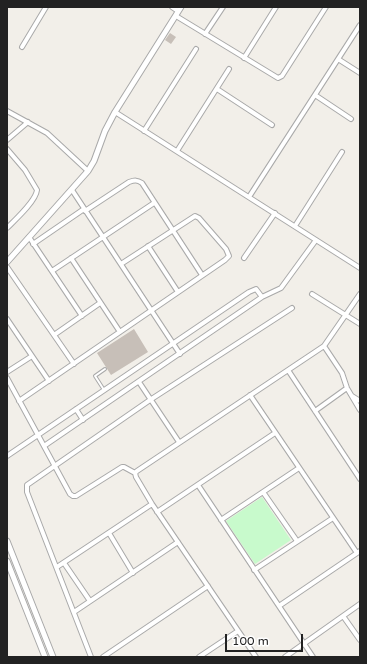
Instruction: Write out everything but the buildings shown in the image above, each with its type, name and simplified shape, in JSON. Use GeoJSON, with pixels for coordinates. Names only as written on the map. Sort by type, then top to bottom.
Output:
{"type":"FeatureCollection","features":[{"type":"Feature","properties":{"kind":"street"},"geometry":{"type":"LineString","coordinates":[[22,47],[46,7]]}},
{"type":"Feature","properties":{"kind":"street"},"geometry":{"type":"LineString","coordinates":[[172,7],[205,34],[280,78],[326,7]]}},
{"type":"Feature","properties":{"kind":"street"},"geometry":{"type":"LineString","coordinates":[[205,34],[223,7]]}},
{"type":"Feature","properties":{"kind":"street"},"geometry":{"type":"LineString","coordinates":[[244,58],[276,7]]}},
{"type":"Feature","properties":{"kind":"street"},"geometry":{"type":"LineString","coordinates":[[7,262],[88,172],[105,131],[178,11]]}},
{"type":"Feature","properties":{"kind":"street"},"geometry":{"type":"LineString","coordinates":[[249,197],[360,25]]}},
{"type":"Feature","properties":{"kind":"street"},"geometry":{"type":"LineString","coordinates":[[144,131],[196,49]]}},
{"type":"Feature","properties":{"kind":"street"},"geometry":{"type":"LineString","coordinates":[[338,59],[360,73]]}},
{"type":"Feature","properties":{"kind":"street"},"geometry":{"type":"LineString","coordinates":[[177,151],[229,69]]}},
{"type":"Feature","properties":{"kind":"street"},"geometry":{"type":"LineString","coordinates":[[217,89],[272,124]]}},
{"type":"Feature","properties":{"kind":"street"},"geometry":{"type":"LineString","coordinates":[[314,95],[351,119]]}},
{"type":"Feature","properties":{"kind":"street"},"geometry":{"type":"LineString","coordinates":[[7,111],[47,133],[88,172]]}},
{"type":"Feature","properties":{"kind":"street"},"geometry":{"type":"LineString","coordinates":[[116,112],[360,268]]}},
{"type":"Feature","properties":{"kind":"street"},"geometry":{"type":"LineString","coordinates":[[7,140],[28,122]]}},
{"type":"Feature","properties":{"kind":"street"},"geometry":{"type":"LineString","coordinates":[[7,149],[25,170],[37,190],[35,196],[29,204],[7,228]]}},
{"type":"Feature","properties":{"kind":"street"},"geometry":{"type":"LineString","coordinates":[[294,226],[342,152]]}},
{"type":"Feature","properties":{"kind":"street"},"geometry":{"type":"LineString","coordinates":[[33,244],[129,182],[138,180],[202,276]]}},
{"type":"Feature","properties":{"kind":"street"},"geometry":{"type":"LineString","coordinates":[[72,190],[180,354]]}},
{"type":"Feature","properties":{"kind":"street"},"geometry":{"type":"LineString","coordinates":[[52,271],[154,203]]}},
{"type":"Feature","properties":{"kind":"street"},"geometry":{"type":"LineString","coordinates":[[244,258],[275,213]]}},
{"type":"Feature","properties":{"kind":"street"},"geometry":{"type":"LineString","coordinates":[[19,401],[229,256],[228,252],[197,216],[192,217],[121,264]]}},
{"type":"Feature","properties":{"kind":"street"},"geometry":{"type":"LineString","coordinates":[[29,237],[82,316]]}},
{"type":"Feature","properties":{"kind":"street"},"geometry":{"type":"LineString","coordinates":[[44,446],[262,297],[281,288],[316,240]]}},
{"type":"Feature","properties":{"kind":"street"},"geometry":{"type":"LineString","coordinates":[[148,246],[178,292]]}},
{"type":"Feature","properties":{"kind":"street"},"geometry":{"type":"LineString","coordinates":[[71,258],[120,332]]}},
{"type":"Feature","properties":{"kind":"street"},"geometry":{"type":"LineString","coordinates":[[7,267],[74,364]]}},
{"type":"Feature","properties":{"kind":"street"},"geometry":{"type":"LineString","coordinates":[[7,456],[249,292],[256,290],[262,297]]}},
{"type":"Feature","properties":{"kind":"street"},"geometry":{"type":"LineString","coordinates":[[312,294],[360,324]]}},
{"type":"Feature","properties":{"kind":"street"},"geometry":{"type":"LineString","coordinates":[[135,473],[137,470],[324,346],[360,294]]}},
{"type":"Feature","properties":{"kind":"street"},"geometry":{"type":"LineString","coordinates":[[54,335],[100,303]]}},
{"type":"Feature","properties":{"kind":"street"},"geometry":{"type":"LineString","coordinates":[[91,657],[26,488],[27,485],[29,482],[150,400],[292,308]]}},
{"type":"Feature","properties":{"kind":"street"},"geometry":{"type":"LineString","coordinates":[[7,319],[49,381]]}},
{"type":"Feature","properties":{"kind":"street"},"geometry":{"type":"LineString","coordinates":[[324,346],[342,374],[347,388],[360,410]]}},
{"type":"Feature","properties":{"kind":"street"},"geometry":{"type":"LineString","coordinates":[[7,372],[32,356]]}},
{"type":"Feature","properties":{"kind":"street"},"geometry":{"type":"LineString","coordinates":[[288,370],[360,479]]}},
{"type":"Feature","properties":{"kind":"street"},"geometry":{"type":"LineString","coordinates":[[7,378],[54,466],[70,494],[74,497],[122,467],[135,473],[157,512],[256,657]]}},
{"type":"Feature","properties":{"kind":"street"},"geometry":{"type":"LineString","coordinates":[[138,382],[180,442]]}},
{"type":"Feature","properties":{"kind":"street"},"geometry":{"type":"LineString","coordinates":[[314,411],[347,388]]}},
{"type":"Feature","properties":{"kind":"street"},"geometry":{"type":"LineString","coordinates":[[350,394],[360,401]]}},
{"type":"Feature","properties":{"kind":"street"},"geometry":{"type":"LineString","coordinates":[[250,395],[333,518],[359,552],[279,606]]}},
{"type":"Feature","properties":{"kind":"street"},"geometry":{"type":"LineString","coordinates":[[76,409],[83,420]]}},
{"type":"Feature","properties":{"kind":"street"},"geometry":{"type":"LineString","coordinates":[[157,512],[275,433]]}},
{"type":"Feature","properties":{"kind":"street"},"geometry":{"type":"LineString","coordinates":[[221,520],[299,468]]}},
{"type":"Feature","properties":{"kind":"street"},"geometry":{"type":"LineString","coordinates":[[198,485],[313,657]]}},
{"type":"Feature","properties":{"kind":"street"},"geometry":{"type":"LineString","coordinates":[[263,492],[297,541]]}},
{"type":"Feature","properties":{"kind":"street"},"geometry":{"type":"LineString","coordinates":[[57,567],[64,564],[152,504]]}},
{"type":"Feature","properties":{"kind":"street"},"geometry":{"type":"LineString","coordinates":[[254,570],[333,518]]}},
{"type":"Feature","properties":{"kind":"street"},"geometry":{"type":"LineString","coordinates":[[109,533],[133,572]]}},
{"type":"Feature","properties":{"kind":"street"},"geometry":{"type":"LineString","coordinates":[[7,541],[53,657]]}},
{"type":"Feature","properties":{"kind":"street"},"geometry":{"type":"LineString","coordinates":[[74,612],[178,542]]}},
{"type":"Feature","properties":{"kind":"street"},"geometry":{"type":"LineString","coordinates":[[7,561],[45,657]]}},
{"type":"Feature","properties":{"kind":"street"},"geometry":{"type":"LineString","coordinates":[[64,564],[90,601]]}},
{"type":"Feature","properties":{"kind":"street"},"geometry":{"type":"LineString","coordinates":[[103,657],[208,586]]}},
{"type":"Feature","properties":{"kind":"street"},"geometry":{"type":"LineString","coordinates":[[288,656],[360,604]]}},
{"type":"Feature","properties":{"kind":"street"},"geometry":{"type":"LineString","coordinates":[[343,616],[360,640]]}},
{"type":"Feature","properties":{"kind":"street"},"geometry":{"type":"LineString","coordinates":[[199,657],[238,630]]}},
{"type":"Feature","properties":{"kind":"lane"},"geometry":{"type":"LineString","coordinates":[[104,390],[95,376],[105,369]]}},
{"type":"Feature","properties":{"kind":"green space"},"geometry":{"type":"Polygon","coordinates":[[[262,497],[291,540],[255,564],[226,521],[262,497]]]}}]}
